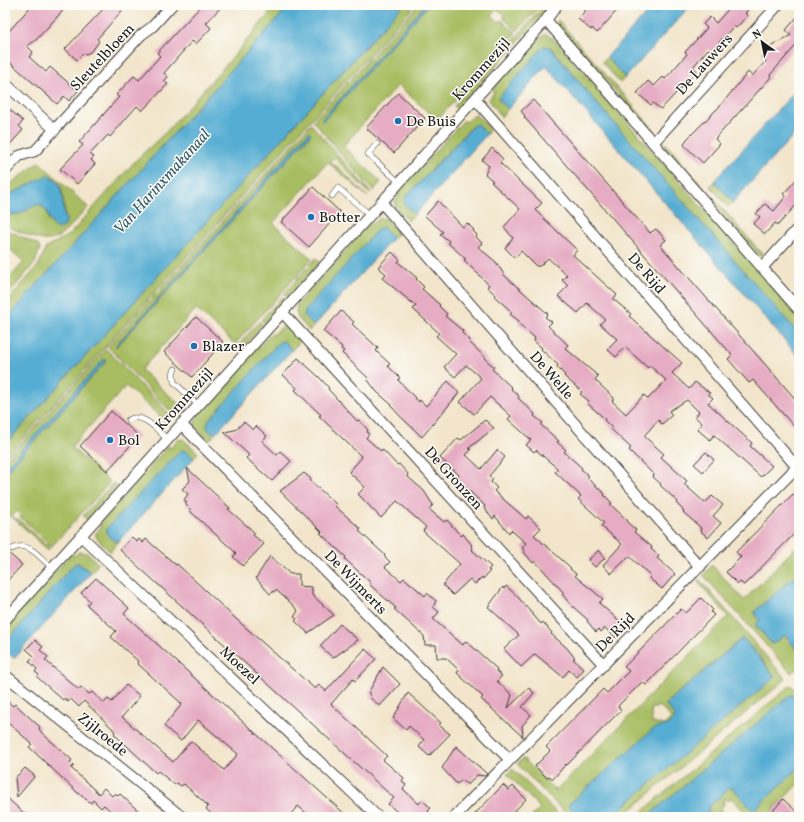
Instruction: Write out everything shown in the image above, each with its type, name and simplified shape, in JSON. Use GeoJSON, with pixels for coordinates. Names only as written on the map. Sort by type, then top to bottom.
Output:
{"type":"FeatureCollection","features":[{"type":"Feature","properties":{"kind":"street","name":"Sleutelbloem"},"geometry":{"type":"LineString","coordinates":[[5,171],[19,156],[35,151],[141,35],[152,27],[172,5]]}},
{"type":"Feature","properties":{"kind":"street","name":"Krommezijl"},"geometry":{"type":"LineString","coordinates":[[5,620],[546,20],[557,5]]}},
{"type":"Feature","properties":{"kind":"street","name":"De Lauwers"},"geometry":{"type":"LineString","coordinates":[[653,143],[778,5]]}},
{"type":"Feature","properties":{"kind":"street"},"geometry":{"type":"LineString","coordinates":[[546,20],[799,310]]}},
{"type":"Feature","properties":{"kind":"street"},"geometry":{"type":"LineString","coordinates":[[5,83],[55,130]]}},
{"type":"Feature","properties":{"kind":"street","name":"De Rijd"},"geometry":{"type":"LineString","coordinates":[[454,817],[798,468],[475,99]]}},
{"type":"Feature","properties":{"kind":"street","name":"De Welle"},"geometry":{"type":"LineString","coordinates":[[381,202],[700,567]]}},
{"type":"Feature","properties":{"kind":"street"},"geometry":{"type":"LineString","coordinates":[[762,268],[799,227]]}},
{"type":"Feature","properties":{"kind":"street","name":"De Gronzen"},"geometry":{"type":"LineString","coordinates":[[282,312],[604,665]]}},
{"type":"Feature","properties":{"kind":"street","name":"De Wijmerts"},"geometry":{"type":"LineString","coordinates":[[181,424],[510,760]]}},
{"type":"Feature","properties":{"kind":"street","name":"Moezel"},"geometry":{"type":"LineString","coordinates":[[81,536],[378,817]]}},
{"type":"Feature","properties":{"kind":"street","name":"Zijlroede"},"geometry":{"type":"LineString","coordinates":[[5,675],[182,817]]}},
{"type":"Feature","properties":{"kind":"lane"},"geometry":{"type":"LineString","coordinates":[[377,144],[368,154],[400,182]]}},
{"type":"Feature","properties":{"kind":"lane"},"geometry":{"type":"LineString","coordinates":[[332,196],[338,188],[370,215]]}},
{"type":"Feature","properties":{"kind":"lane"},"geometry":{"type":"LineString","coordinates":[[175,369],[173,378],[176,386],[198,405]]}},
{"type":"Feature","properties":{"kind":"lane"},"geometry":{"type":"LineString","coordinates":[[128,420],[134,417],[141,418],[168,439]]}},
{"type":"Feature","properties":{"kind":"lane"},"geometry":{"type":"LineString","coordinates":[[12,549],[21,546],[30,548],[52,568]]}},
{"type":"Feature","properties":{"kind":"green space"},"geometry":{"type":"Polygon","coordinates":[[[276,5],[290,5],[5,320],[5,304],[38,266],[46,248],[70,234],[137,159],[166,132],[238,51],[276,5]]]}},
{"type":"Feature","properties":{"kind":"green space"},"geometry":{"type":"Polygon","coordinates":[[[403,5],[415,5],[5,458],[5,445],[403,5]]]}},
{"type":"Feature","properties":{"kind":"green space"},"geometry":{"type":"Polygon","coordinates":[[[418,5],[425,5],[322,119],[322,121],[428,5],[541,5],[517,31],[503,18],[505,15],[497,9],[492,15],[499,22],[501,20],[516,33],[437,120],[398,85],[343,146],[381,182],[373,191],[313,121],[418,5]]]}},
{"type":"Feature","properties":{"kind":"green space"},"geometry":{"type":"Polygon","coordinates":[[[545,5],[549,7],[482,82],[479,79],[545,5]]]}},
{"type":"Feature","properties":{"kind":"green space"},"geometry":{"type":"Polygon","coordinates":[[[558,20],[655,131],[648,128],[556,24],[558,20]]]}},
{"type":"Feature","properties":{"kind":"green space"},"geometry":{"type":"Polygon","coordinates":[[[546,34],[555,40],[799,318],[799,334],[596,102],[551,47],[498,98],[508,109],[501,117],[489,100],[494,92],[492,89],[536,40],[546,34]]]}},
{"type":"Feature","properties":{"kind":"green space"},"geometry":{"type":"Polygon","coordinates":[[[607,57],[625,78],[620,83],[602,62],[607,57]]]}},
{"type":"Feature","properties":{"kind":"green space"},"geometry":{"type":"Polygon","coordinates":[[[477,81],[481,84],[458,109],[454,106],[477,81]]]}},
{"type":"Feature","properties":{"kind":"green space"},"geometry":{"type":"Polygon","coordinates":[[[476,115],[487,125],[489,131],[487,134],[478,125],[472,126],[405,198],[404,204],[415,214],[408,221],[395,206],[395,201],[400,194],[398,192],[464,120],[466,122],[471,117],[476,115]]]}},
{"type":"Feature","properties":{"kind":"green space"},"geometry":{"type":"Polygon","coordinates":[[[311,124],[371,193],[370,194],[334,157],[330,161],[334,166],[336,165],[368,197],[328,162],[273,223],[312,259],[235,344],[196,309],[141,370],[180,405],[172,413],[108,347],[311,124]],[[309,132],[116,345],[116,347],[311,134],[309,132]]]}},
{"type":"Feature","properties":{"kind":"green space"},"geometry":{"type":"Polygon","coordinates":[[[664,142],[764,256],[759,255],[665,148],[664,142]]]}},
{"type":"Feature","properties":{"kind":"green space"},"geometry":{"type":"Polygon","coordinates":[[[39,162],[88,207],[67,230],[52,240],[34,238],[5,225],[5,215],[19,214],[38,204],[46,209],[49,220],[66,221],[62,189],[53,178],[29,185],[5,197],[5,188],[39,162]]]}},
{"type":"Feature","properties":{"kind":"green space"},"geometry":{"type":"Polygon","coordinates":[[[714,181],[733,202],[728,207],[710,186],[714,181]]]}},
{"type":"Feature","properties":{"kind":"green space"},"geometry":{"type":"Polygon","coordinates":[[[380,218],[386,219],[399,232],[393,238],[383,227],[304,316],[314,326],[309,331],[298,318],[296,312],[297,304],[371,222],[373,224],[380,218]]]}},
{"type":"Feature","properties":{"kind":"green space"},"geometry":{"type":"Polygon","coordinates":[[[5,229],[37,244],[40,248],[35,263],[5,298],[5,283],[24,262],[5,245],[5,229]]]}},
{"type":"Feature","properties":{"kind":"green space"},"geometry":{"type":"Polygon","coordinates":[[[316,258],[320,262],[288,298],[284,294],[316,258]]]}},
{"type":"Feature","properties":{"kind":"green space"},"geometry":{"type":"Polygon","coordinates":[[[282,297],[286,300],[265,323],[261,320],[282,297]]]}},
{"type":"Feature","properties":{"kind":"green space"},"geometry":{"type":"Polygon","coordinates":[[[259,322],[263,325],[240,351],[236,348],[259,322]]]}},
{"type":"Feature","properties":{"kind":"green space"},"geometry":{"type":"Polygon","coordinates":[[[282,327],[289,329],[300,341],[292,350],[284,341],[279,342],[208,421],[211,433],[217,432],[208,442],[194,425],[196,419],[201,413],[199,411],[271,333],[273,335],[282,327]]]}},
{"type":"Feature","properties":{"kind":"green space"},"geometry":{"type":"Polygon","coordinates":[[[106,349],[170,415],[165,421],[126,386],[71,447],[110,482],[52,546],[20,517],[21,515],[17,511],[12,516],[17,520],[18,519],[50,548],[48,550],[10,515],[5,520],[5,473],[106,361],[105,359],[5,468],[5,461],[106,349]]]}},
{"type":"Feature","properties":{"kind":"green space"},"geometry":{"type":"Polygon","coordinates":[[[183,439],[198,453],[194,458],[185,450],[114,541],[119,541],[110,552],[96,537],[96,533],[101,527],[99,524],[168,446],[171,448],[177,440],[183,439]]]}},
{"type":"Feature","properties":{"kind":"green space"},"geometry":{"type":"Polygon","coordinates":[[[113,483],[117,486],[87,520],[83,516],[113,483]]]}},
{"type":"Feature","properties":{"kind":"green space"},"geometry":{"type":"Polygon","coordinates":[[[799,544],[799,573],[754,612],[760,621],[755,625],[772,644],[785,635],[799,652],[799,667],[791,673],[703,575],[712,565],[744,600],[799,544]]]}},
{"type":"Feature","properties":{"kind":"green space"},"geometry":{"type":"Polygon","coordinates":[[[79,552],[88,553],[98,564],[91,573],[78,563],[74,564],[5,643],[5,628],[72,553],[74,556],[79,552]]]}},
{"type":"Feature","properties":{"kind":"green space"},"geometry":{"type":"Polygon","coordinates":[[[699,579],[786,679],[622,817],[611,817],[775,677],[758,654],[742,638],[668,701],[666,705],[675,716],[672,722],[665,727],[656,728],[568,805],[579,817],[569,817],[517,764],[523,758],[556,791],[728,616],[697,581],[699,579]],[[660,706],[651,709],[652,723],[664,725],[671,718],[660,706]]]}},
{"type":"Feature","properties":{"kind":"green space"},"geometry":{"type":"Polygon","coordinates":[[[791,685],[799,693],[799,704],[793,696],[647,817],[636,817],[791,685]]]}},
{"type":"Feature","properties":{"kind":"green space"},"geometry":{"type":"Polygon","coordinates":[[[799,768],[799,783],[766,817],[736,817],[743,810],[731,798],[729,800],[723,799],[724,805],[720,809],[723,813],[723,817],[713,817],[708,812],[708,808],[729,788],[733,788],[754,810],[799,768]]]}},
{"type":"Feature","properties":{"kind":"green space"},"geometry":{"type":"Polygon","coordinates":[[[513,769],[561,817],[531,817],[540,808],[507,774],[513,769]]]}},
{"type":"Feature","properties":{"kind":"water","name":"Van Harinxmakanaal"},"geometry":{"type":"Polygon","coordinates":[[[290,5],[403,5],[5,445],[5,320],[290,5]]]}},
{"type":"Feature","properties":{"kind":"water"},"geometry":{"type":"Polygon","coordinates":[[[425,5],[428,5],[323,121],[322,119],[425,5]]]}},
{"type":"Feature","properties":{"kind":"water"},"geometry":{"type":"Polygon","coordinates":[[[654,5],[691,5],[625,78],[607,57],[654,5]]]}},
{"type":"Feature","properties":{"kind":"water"},"geometry":{"type":"Polygon","coordinates":[[[544,46],[550,47],[596,102],[799,334],[799,357],[546,66],[508,109],[498,98],[544,46]]]}},
{"type":"Feature","properties":{"kind":"water"},"geometry":{"type":"Polygon","coordinates":[[[799,87],[799,129],[733,202],[714,181],[799,87]]]}},
{"type":"Feature","properties":{"kind":"water"},"geometry":{"type":"Polygon","coordinates":[[[475,124],[487,134],[415,214],[404,204],[405,198],[475,124]]]}},
{"type":"Feature","properties":{"kind":"water"},"geometry":{"type":"Polygon","coordinates":[[[309,132],[311,134],[116,347],[116,345],[309,132]]]}},
{"type":"Feature","properties":{"kind":"water"},"geometry":{"type":"Polygon","coordinates":[[[46,176],[52,177],[59,184],[66,222],[64,227],[56,229],[45,209],[38,204],[19,214],[5,215],[5,197],[46,176]]]}},
{"type":"Feature","properties":{"kind":"water"},"geometry":{"type":"Polygon","coordinates":[[[383,227],[393,238],[314,326],[304,316],[306,309],[378,229],[383,227]]]}},
{"type":"Feature","properties":{"kind":"water"},"geometry":{"type":"Polygon","coordinates":[[[284,341],[292,350],[217,432],[211,433],[207,428],[208,421],[279,342],[284,341]]]}},
{"type":"Feature","properties":{"kind":"water"},"geometry":{"type":"Polygon","coordinates":[[[104,359],[106,361],[5,473],[5,468],[104,359]]]}},
{"type":"Feature","properties":{"kind":"water"},"geometry":{"type":"Polygon","coordinates":[[[185,450],[194,458],[119,541],[114,541],[107,534],[107,528],[180,451],[185,450]]]}},
{"type":"Feature","properties":{"kind":"water"},"geometry":{"type":"Polygon","coordinates":[[[78,563],[91,573],[14,658],[5,651],[5,643],[74,564],[78,563]]]}},
{"type":"Feature","properties":{"kind":"water"},"geometry":{"type":"Polygon","coordinates":[[[799,573],[799,652],[785,635],[772,644],[755,624],[760,621],[754,612],[799,573]]]}},
{"type":"Feature","properties":{"kind":"water"},"geometry":{"type":"Polygon","coordinates":[[[743,638],[775,677],[611,817],[579,817],[568,805],[652,730],[671,723],[675,716],[666,705],[668,702],[743,638]]]}},
{"type":"Feature","properties":{"kind":"water"},"geometry":{"type":"Polygon","coordinates":[[[790,695],[793,695],[799,704],[799,733],[797,736],[799,768],[753,811],[733,788],[729,788],[708,808],[708,812],[713,817],[647,817],[790,695]]]}},
{"type":"Feature","properties":{"kind":"building"},"geometry":{"type":"Polygon","coordinates":[[[32,5],[68,5],[36,40],[27,46],[33,52],[29,57],[46,72],[50,67],[78,91],[69,101],[64,96],[57,104],[5,58],[5,25],[10,30],[32,5]]]}},
{"type":"Feature","properties":{"kind":"building"},"geometry":{"type":"Polygon","coordinates":[[[107,5],[127,5],[97,39],[99,41],[95,47],[90,52],[86,54],[84,53],[77,60],[65,49],[107,5]]]}},
{"type":"Feature","properties":{"kind":"building"},"geometry":{"type":"Polygon","coordinates":[[[202,5],[223,5],[206,23],[211,28],[196,44],[192,41],[164,73],[168,77],[164,81],[168,84],[142,111],[137,106],[110,137],[108,135],[90,154],[94,157],[91,160],[95,164],[77,184],[60,169],[83,145],[79,142],[119,97],[116,95],[134,76],[139,80],[160,56],[157,53],[202,5]]]}},
{"type":"Feature","properties":{"kind":"building"},"geometry":{"type":"Polygon","coordinates":[[[580,5],[622,5],[597,33],[578,19],[586,10],[580,5]]]}},
{"type":"Feature","properties":{"kind":"building"},"geometry":{"type":"Polygon","coordinates":[[[732,5],[753,5],[745,13],[748,15],[736,28],[734,26],[719,42],[721,44],[713,54],[708,49],[693,67],[697,71],[661,109],[653,103],[651,105],[637,93],[648,81],[654,86],[663,77],[665,79],[687,54],[685,52],[707,28],[703,24],[710,17],[716,23],[732,5]]]}},
{"type":"Feature","properties":{"kind":"building"},"geometry":{"type":"Polygon","coordinates":[[[799,15],[799,42],[770,75],[771,77],[715,139],[720,144],[703,163],[684,145],[687,139],[720,106],[748,72],[752,76],[766,61],[762,57],[770,47],[791,35],[786,30],[799,15]]]}},
{"type":"Feature","properties":{"kind":"building","name":"De Buis"},"geometry":{"type":"Polygon","coordinates":[[[398,93],[425,118],[394,153],[366,128],[398,93]]]}},
{"type":"Feature","properties":{"kind":"building"},"geometry":{"type":"Polygon","coordinates":[[[533,100],[650,233],[656,229],[666,240],[660,245],[799,403],[799,432],[753,380],[749,383],[728,359],[732,355],[524,117],[525,116],[521,111],[533,100]]]}},
{"type":"Feature","properties":{"kind":"building"},"geometry":{"type":"Polygon","coordinates":[[[9,109],[23,121],[19,126],[23,130],[5,150],[5,114],[9,109]]]}},
{"type":"Feature","properties":{"kind":"building"},"geometry":{"type":"Polygon","coordinates":[[[492,148],[503,159],[500,163],[542,203],[535,210],[577,250],[573,255],[617,295],[613,299],[631,314],[629,316],[682,363],[672,373],[689,389],[695,382],[710,393],[708,394],[713,398],[708,403],[752,443],[750,446],[772,466],[761,477],[714,435],[710,440],[697,429],[702,423],[695,417],[699,412],[687,400],[669,411],[672,415],[662,424],[658,420],[644,436],[664,454],[661,457],[687,481],[684,484],[705,503],[712,496],[723,505],[713,516],[721,523],[708,538],[700,530],[701,528],[683,512],[684,511],[676,503],[678,502],[653,477],[654,475],[629,450],[631,448],[611,429],[612,428],[604,420],[605,419],[587,403],[589,401],[580,394],[582,392],[564,376],[565,375],[557,367],[558,365],[534,341],[535,338],[510,314],[512,312],[494,296],[496,295],[487,287],[489,285],[464,260],[466,259],[448,243],[449,241],[440,234],[443,232],[425,216],[438,201],[463,227],[467,223],[474,230],[473,231],[477,235],[476,237],[482,243],[478,247],[496,262],[505,276],[548,314],[545,317],[552,322],[548,326],[568,345],[565,348],[598,376],[595,380],[614,398],[612,401],[626,414],[644,395],[648,399],[666,380],[650,366],[648,368],[625,347],[616,357],[607,349],[617,339],[600,324],[605,319],[587,303],[578,313],[558,296],[568,286],[562,280],[567,275],[548,258],[540,266],[536,266],[521,251],[515,258],[505,248],[513,238],[504,227],[520,209],[491,182],[493,181],[485,174],[489,166],[482,160],[492,148]]]}},
{"type":"Feature","properties":{"kind":"building"},"geometry":{"type":"Polygon","coordinates":[[[799,177],[799,202],[778,225],[775,223],[765,234],[753,224],[760,217],[756,214],[765,204],[774,211],[786,196],[783,194],[799,177]]]}},
{"type":"Feature","properties":{"kind":"building","name":"Botter"},"geometry":{"type":"Polygon","coordinates":[[[313,187],[340,212],[309,247],[281,222],[313,187]]]}},
{"type":"Feature","properties":{"kind":"building"},"geometry":{"type":"Polygon","coordinates":[[[392,252],[400,260],[398,262],[417,278],[416,279],[424,287],[422,289],[440,305],[439,306],[447,314],[445,316],[463,331],[462,333],[470,340],[469,342],[494,367],[492,369],[512,388],[511,389],[519,396],[518,398],[535,414],[534,416],[543,423],[541,425],[559,441],[557,442],[566,450],[564,452],[582,468],[581,469],[589,476],[587,478],[605,494],[604,495],[612,503],[610,504],[636,530],[634,532],[652,547],[651,549],[659,556],[657,558],[675,574],[662,589],[649,578],[651,576],[629,556],[611,574],[603,565],[622,544],[601,526],[604,523],[578,499],[581,496],[555,472],[558,469],[536,450],[534,452],[526,445],[531,440],[508,419],[511,416],[490,397],[474,414],[460,402],[481,378],[466,365],[455,377],[444,367],[456,354],[436,336],[439,333],[413,309],[416,306],[382,278],[386,274],[378,267],[392,252]]]}},
{"type":"Feature","properties":{"kind":"building"},"geometry":{"type":"Polygon","coordinates":[[[341,311],[354,322],[352,324],[378,348],[376,351],[390,364],[388,366],[400,378],[398,380],[419,402],[420,400],[426,406],[448,381],[459,393],[422,437],[400,416],[391,406],[392,405],[377,392],[367,379],[368,378],[342,353],[344,351],[341,349],[342,347],[323,331],[341,311]]]}},
{"type":"Feature","properties":{"kind":"building","name":"Blazer"},"geometry":{"type":"Polygon","coordinates":[[[196,317],[223,342],[192,377],[164,352],[196,317]]]}},
{"type":"Feature","properties":{"kind":"building"},"geometry":{"type":"Polygon","coordinates":[[[298,358],[320,378],[357,421],[359,420],[368,430],[367,432],[369,434],[366,438],[381,451],[382,449],[397,465],[399,464],[408,474],[407,476],[424,491],[433,505],[429,509],[444,522],[447,520],[461,536],[463,534],[472,545],[472,550],[491,567],[488,570],[490,571],[483,579],[482,577],[475,584],[470,579],[453,595],[443,585],[460,564],[423,531],[426,527],[397,501],[381,518],[358,494],[365,487],[349,472],[362,457],[319,416],[321,415],[295,390],[297,388],[283,375],[298,358]]]}},
{"type":"Feature","properties":{"kind":"building","name":"Bol"},"geometry":{"type":"Polygon","coordinates":[[[111,411],[139,436],[107,471],[80,446],[111,411]]]}},
{"type":"Feature","properties":{"kind":"building"},"geometry":{"type":"Polygon","coordinates":[[[485,420],[494,428],[469,448],[471,450],[466,455],[481,469],[497,450],[505,457],[489,476],[493,479],[491,482],[497,488],[494,491],[526,519],[528,516],[541,528],[534,535],[571,568],[570,569],[576,574],[575,576],[603,599],[599,603],[626,627],[616,638],[605,628],[601,632],[599,629],[596,632],[587,621],[588,620],[571,605],[562,594],[564,593],[535,561],[533,563],[524,552],[525,550],[522,548],[526,543],[511,530],[509,533],[495,516],[493,519],[484,508],[485,506],[459,481],[459,475],[440,458],[458,438],[461,440],[485,420]]]}},
{"type":"Feature","properties":{"kind":"building"},"geometry":{"type":"Polygon","coordinates":[[[244,422],[253,430],[256,426],[267,436],[262,441],[277,455],[280,451],[291,461],[272,481],[246,458],[249,455],[224,432],[235,430],[244,422]]]}},
{"type":"Feature","properties":{"kind":"building"},"geometry":{"type":"Polygon","coordinates":[[[706,452],[714,460],[703,472],[694,464],[706,452]]]}},
{"type":"Feature","properties":{"kind":"building"},"geometry":{"type":"Polygon","coordinates":[[[187,468],[230,508],[228,509],[255,533],[253,535],[264,544],[243,566],[233,557],[236,553],[190,511],[191,510],[185,504],[187,503],[184,500],[188,494],[182,489],[190,481],[187,468]]]}},
{"type":"Feature","properties":{"kind":"building"},"geometry":{"type":"Polygon","coordinates":[[[304,473],[311,479],[310,481],[336,504],[335,506],[361,529],[359,531],[385,555],[384,556],[390,562],[385,567],[401,581],[404,578],[425,596],[427,593],[436,601],[433,607],[439,612],[433,619],[463,645],[466,641],[497,669],[496,671],[502,676],[497,681],[512,695],[508,708],[529,688],[534,693],[522,707],[531,715],[522,726],[523,737],[481,699],[483,697],[457,673],[459,670],[446,658],[437,658],[436,645],[425,645],[424,636],[369,584],[371,583],[345,559],[346,557],[320,533],[322,532],[280,491],[304,473]]]}},
{"type":"Feature","properties":{"kind":"building"},"geometry":{"type":"Polygon","coordinates":[[[793,494],[799,500],[799,529],[744,585],[740,582],[738,584],[726,572],[741,557],[736,552],[793,494]]]}},
{"type":"Feature","properties":{"kind":"building"},"geometry":{"type":"Polygon","coordinates":[[[132,537],[137,542],[139,539],[143,543],[146,539],[176,565],[177,564],[315,689],[319,685],[326,691],[365,649],[376,659],[355,681],[353,679],[331,704],[387,756],[383,760],[404,778],[402,781],[406,785],[403,789],[419,804],[422,800],[431,808],[428,811],[434,817],[403,817],[388,804],[394,798],[120,550],[132,537]]]}},
{"type":"Feature","properties":{"kind":"building"},"geometry":{"type":"Polygon","coordinates":[[[5,550],[22,565],[5,583],[5,550]]]}},
{"type":"Feature","properties":{"kind":"building"},"geometry":{"type":"Polygon","coordinates":[[[599,550],[605,558],[595,567],[588,560],[599,550]]]}},
{"type":"Feature","properties":{"kind":"building"},"geometry":{"type":"Polygon","coordinates":[[[270,556],[290,574],[299,574],[299,586],[312,587],[312,595],[334,615],[308,633],[295,621],[297,619],[294,617],[298,611],[293,605],[276,590],[270,594],[256,578],[270,556]]]}},
{"type":"Feature","properties":{"kind":"building"},"geometry":{"type":"Polygon","coordinates":[[[96,578],[129,608],[124,614],[348,817],[311,817],[298,806],[288,817],[215,817],[206,809],[208,807],[205,803],[184,784],[181,786],[177,783],[175,785],[158,771],[156,773],[114,734],[115,732],[112,728],[84,701],[79,707],[71,699],[68,702],[65,698],[63,700],[37,677],[39,675],[35,672],[37,669],[29,661],[34,656],[26,649],[35,640],[43,647],[40,650],[48,657],[45,660],[79,690],[81,687],[89,694],[92,692],[104,703],[108,699],[112,702],[126,685],[140,696],[122,717],[173,762],[191,741],[224,770],[238,754],[198,720],[181,741],[164,726],[182,704],[111,637],[116,631],[87,605],[90,601],[81,593],[96,578]]]}},
{"type":"Feature","properties":{"kind":"building"},"geometry":{"type":"Polygon","coordinates":[[[506,586],[517,596],[541,624],[543,622],[552,633],[551,634],[566,647],[575,658],[573,659],[584,669],[577,677],[569,670],[563,677],[535,654],[521,667],[504,649],[519,635],[488,607],[503,587],[504,589],[506,586]]]}},
{"type":"Feature","properties":{"kind":"building"},"geometry":{"type":"Polygon","coordinates":[[[701,598],[713,610],[711,612],[714,615],[646,685],[642,682],[618,706],[621,710],[567,765],[566,764],[553,779],[549,776],[547,778],[535,766],[550,751],[546,747],[603,689],[607,693],[629,671],[624,667],[681,609],[686,613],[701,598]]]}},
{"type":"Feature","properties":{"kind":"building"},"geometry":{"type":"Polygon","coordinates":[[[340,624],[358,640],[333,658],[320,646],[340,624]]]}},
{"type":"Feature","properties":{"kind":"building"},"geometry":{"type":"Polygon","coordinates":[[[383,667],[400,684],[380,706],[369,697],[371,695],[368,693],[383,667]]]}},
{"type":"Feature","properties":{"kind":"building"},"geometry":{"type":"Polygon","coordinates":[[[408,693],[441,723],[439,725],[450,734],[429,756],[419,747],[424,740],[409,726],[406,730],[393,718],[408,693]]]}},
{"type":"Feature","properties":{"kind":"building"},"geometry":{"type":"Polygon","coordinates":[[[5,699],[13,706],[15,704],[40,727],[39,729],[42,733],[72,760],[70,762],[74,766],[71,768],[99,794],[104,788],[112,796],[115,793],[118,796],[120,794],[145,817],[117,817],[104,805],[101,808],[93,800],[91,803],[78,793],[29,747],[32,744],[5,720],[5,699]]]}},
{"type":"Feature","properties":{"kind":"building"},"geometry":{"type":"Polygon","coordinates":[[[456,746],[487,774],[485,776],[477,775],[468,785],[462,780],[457,784],[442,768],[456,746]]]}},
{"type":"Feature","properties":{"kind":"building"},"geometry":{"type":"Polygon","coordinates":[[[25,768],[35,776],[17,797],[15,778],[25,768]]]}},
{"type":"Feature","properties":{"kind":"building"},"geometry":{"type":"Polygon","coordinates":[[[503,785],[509,790],[513,786],[526,799],[509,817],[472,817],[503,785]]]}},
{"type":"Feature","properties":{"kind":"building"},"geometry":{"type":"Polygon","coordinates":[[[5,796],[28,817],[13,817],[5,810],[5,796]]]}},
{"type":"Feature","properties":{"kind":"building"},"geometry":{"type":"Polygon","coordinates":[[[783,799],[799,814],[799,817],[778,817],[772,812],[783,799]]]}},
{"type":"Feature","properties":{"kind":"place","name":"De Buis"},"geometry":{"type":"Point","coordinates":[398,121]}},
{"type":"Feature","properties":{"kind":"place","name":"Botter"},"geometry":{"type":"Point","coordinates":[311,217]}},
{"type":"Feature","properties":{"kind":"place","name":"Blazer"},"geometry":{"type":"Point","coordinates":[194,346]}},
{"type":"Feature","properties":{"kind":"place","name":"Bol"},"geometry":{"type":"Point","coordinates":[110,440]}}]}
